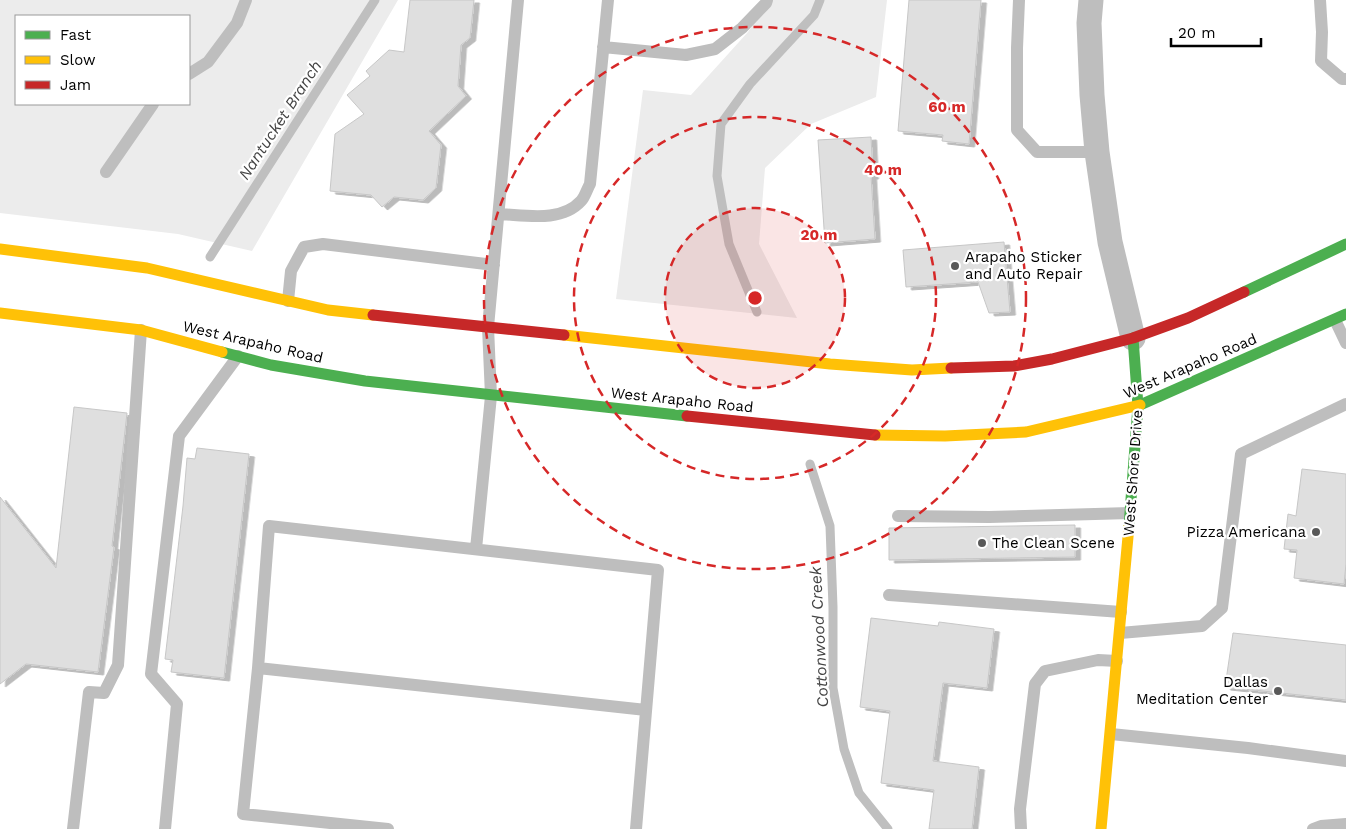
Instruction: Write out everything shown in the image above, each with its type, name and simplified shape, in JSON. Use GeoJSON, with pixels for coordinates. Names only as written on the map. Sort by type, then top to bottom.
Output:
{"type":"FeatureCollection","features":[{"type":"Feature","properties":{"kind":"main road"},"geometry":{"type":"LineString","coordinates":[[0,249],[84,258],[147,268],[328,310],[830,364],[912,370],[1014,366],[1133,338],[1188,318],[1346,244]]}},
{"type":"Feature","properties":{"kind":"main road","name":"West Arapaho Road"},"geometry":{"type":"LineString","coordinates":[[0,313],[142,330],[271,365],[312,373],[491,396],[869,434],[945,436],[1026,432],[1138,406],[1340,317]]}},
{"type":"Feature","properties":{"kind":"main road","name":"West Shore Drive"},"geometry":{"type":"LineString","coordinates":[[1101,829],[1118,661],[1138,406],[1133,338]]}},
{"type":"Feature","properties":{"kind":"street","name":"West Shore Drive"},"geometry":{"type":"LineString","coordinates":[[1091,0],[1088,23],[1097,152],[1110,242],[1133,338]]}},
{"type":"Feature","properties":{"kind":"lane"},"geometry":{"type":"LineString","coordinates":[[190,73],[208,62],[237,23],[246,0]]}},
{"type":"Feature","properties":{"kind":"lane"},"geometry":{"type":"LineString","coordinates":[[476,549],[491,396],[488,327],[518,0]]}},
{"type":"Feature","properties":{"kind":"lane"},"geometry":{"type":"LineString","coordinates":[[499,214],[533,217],[560,214],[582,200],[590,184],[608,0]]}},
{"type":"Feature","properties":{"kind":"lane"},"geometry":{"type":"LineString","coordinates":[[603,47],[686,55],[715,49],[742,28],[767,0]]}},
{"type":"Feature","properties":{"kind":"lane"},"geometry":{"type":"LineString","coordinates":[[1019,0],[1017,130],[1037,152],[1097,152]]}},
{"type":"Feature","properties":{"kind":"lane"},"geometry":{"type":"LineString","coordinates":[[1320,0],[1321,61],[1342,79],[1346,79]]}},
{"type":"Feature","properties":{"kind":"lane"},"geometry":{"type":"LineString","coordinates":[[106,172],[152,105]]}},
{"type":"Feature","properties":{"kind":"lane"},"geometry":{"type":"LineString","coordinates":[[288,301],[291,271],[304,247],[323,244],[494,265]]}},
{"type":"Feature","properties":{"kind":"lane"},"geometry":{"type":"LineString","coordinates":[[1340,317],[1346,343]]}},
{"type":"Feature","properties":{"kind":"lane"},"geometry":{"type":"LineString","coordinates":[[73,829],[90,692],[104,693],[118,664],[142,330]]}},
{"type":"Feature","properties":{"kind":"lane"},"geometry":{"type":"LineString","coordinates":[[165,829],[176,704],[151,674],[179,436],[238,356]]}},
{"type":"Feature","properties":{"kind":"lane"},"geometry":{"type":"LineString","coordinates":[[1120,633],[1202,626],[1222,608],[1241,454],[1346,404]]}},
{"type":"Feature","properties":{"kind":"lane"},"geometry":{"type":"LineString","coordinates":[[898,516],[989,517],[1130,513]]}},
{"type":"Feature","properties":{"kind":"lane"},"geometry":{"type":"LineString","coordinates":[[388,829],[243,814],[258,668],[269,526],[658,570],[636,829]]}},
{"type":"Feature","properties":{"kind":"lane"},"geometry":{"type":"LineString","coordinates":[[890,595],[1121,612]]}},
{"type":"Feature","properties":{"kind":"lane"},"geometry":{"type":"LineString","coordinates":[[1021,829],[1020,809],[1035,684],[1046,671],[1098,660],[1118,661]]}},
{"type":"Feature","properties":{"kind":"lane"},"geometry":{"type":"LineString","coordinates":[[258,668],[646,710]]}},
{"type":"Feature","properties":{"kind":"lane"},"geometry":{"type":"LineString","coordinates":[[1111,734],[1248,748],[1346,761]]}},
{"type":"Feature","properties":{"kind":"lane"},"geometry":{"type":"LineString","coordinates":[[1312,829],[1321,826],[1346,824]]}},
{"type":"Feature","properties":{"kind":"shaded area"},"geometry":{"type":"Polygon","coordinates":[[[0,0],[398,0],[252,251],[178,234],[0,213],[0,0]]]}},
{"type":"Feature","properties":{"kind":"shaded area"},"geometry":{"type":"Polygon","coordinates":[[[770,0],[887,0],[876,97],[811,124],[765,168],[759,244],[797,318],[616,299],[643,90],[691,95],[748,32],[770,0]]]}},
{"type":"Feature","properties":{"kind":"building"},"geometry":{"type":"Polygon","coordinates":[[[410,0],[474,0],[470,38],[461,45],[458,86],[466,96],[429,131],[441,145],[436,188],[423,200],[394,197],[382,207],[371,195],[330,191],[335,134],[364,114],[347,95],[370,76],[366,71],[389,50],[404,52],[410,0]]]}},
{"type":"Feature","properties":{"kind":"building"},"geometry":{"type":"Polygon","coordinates":[[[909,0],[981,0],[969,144],[942,141],[943,135],[898,131],[909,0]]]}},
{"type":"Feature","properties":{"kind":"building"},"geometry":{"type":"Polygon","coordinates":[[[871,137],[873,176],[871,176],[875,239],[825,243],[818,140],[871,137]]]}},
{"type":"Feature","properties":{"kind":"building","name":"Arapaho Sticker and Auto Repair"},"geometry":{"type":"Polygon","coordinates":[[[1004,242],[1010,312],[989,313],[978,282],[906,287],[903,250],[1004,242]]]}},
{"type":"Feature","properties":{"kind":"building"},"geometry":{"type":"Polygon","coordinates":[[[74,407],[127,413],[112,546],[114,547],[98,672],[26,664],[0,684],[0,497],[56,568],[74,407]]]}},
{"type":"Feature","properties":{"kind":"building"},"geometry":{"type":"Polygon","coordinates":[[[197,448],[249,454],[224,678],[171,672],[173,660],[165,659],[187,458],[195,459],[197,448]]]}},
{"type":"Feature","properties":{"kind":"building","name":"Pizza Americana"},"geometry":{"type":"Polygon","coordinates":[[[1302,469],[1346,474],[1346,564],[1344,584],[1294,578],[1297,550],[1284,549],[1288,514],[1296,516],[1302,469]]]}},
{"type":"Feature","properties":{"kind":"building","name":"The Clean Scene"},"geometry":{"type":"Polygon","coordinates":[[[1075,525],[1075,557],[889,560],[889,528],[1075,525]]]}},
{"type":"Feature","properties":{"kind":"building"},"geometry":{"type":"Polygon","coordinates":[[[871,618],[938,626],[939,622],[994,629],[987,688],[943,683],[933,761],[979,767],[972,829],[929,829],[934,790],[881,783],[890,711],[860,707],[871,618]]]}},
{"type":"Feature","properties":{"kind":"building"},"geometry":{"type":"Polygon","coordinates":[[[1233,633],[1346,645],[1346,700],[1225,687],[1233,633]]]}},
{"type":"Feature","properties":{"kind":"waterway","name":"Nantucket Branch"},"geometry":{"type":"LineString","coordinates":[[210,257],[375,0]]}},
{"type":"Feature","properties":{"kind":"waterway","name":"Cottonwood Creek"},"geometry":{"type":"LineString","coordinates":[[757,312],[729,244],[717,176],[721,124],[750,84],[814,15],[820,0]]}},
{"type":"Feature","properties":{"kind":"waterway","name":"Cottonwood Creek"},"geometry":{"type":"LineString","coordinates":[[810,464],[830,526],[833,688],[844,749],[859,793],[888,829]]}},
{"type":"Feature","properties":{"kind":"traffic: fast"},"geometry":{"type":"LineString","coordinates":[[1244,292],[1346,244]]}},
{"type":"Feature","properties":{"kind":"traffic: fast"},"geometry":{"type":"LineString","coordinates":[[1140,405],[1346,314]]}},
{"type":"Feature","properties":{"kind":"traffic: fast"},"geometry":{"type":"LineString","coordinates":[[1129,526],[1138,406],[1133,338]]}},
{"type":"Feature","properties":{"kind":"traffic: fast"},"geometry":{"type":"LineString","coordinates":[[222,352],[271,365],[365,381],[687,416]]}},
{"type":"Feature","properties":{"kind":"traffic: slow"},"geometry":{"type":"LineString","coordinates":[[0,249],[147,268],[328,310],[373,315]]}},
{"type":"Feature","properties":{"kind":"traffic: slow"},"geometry":{"type":"LineString","coordinates":[[0,313],[141,330],[222,352]]}},
{"type":"Feature","properties":{"kind":"traffic: slow"},"geometry":{"type":"LineString","coordinates":[[564,335],[830,364],[912,370],[951,368]]}},
{"type":"Feature","properties":{"kind":"traffic: slow"},"geometry":{"type":"LineString","coordinates":[[875,435],[945,436],[1026,432],[1140,405]]}},
{"type":"Feature","properties":{"kind":"traffic: slow"},"geometry":{"type":"LineString","coordinates":[[1101,829],[1129,526]]}},
{"type":"Feature","properties":{"kind":"traffic: jam"},"geometry":{"type":"LineString","coordinates":[[951,368],[1014,366],[1052,359],[1133,338],[1188,318],[1244,292]]}},
{"type":"Feature","properties":{"kind":"traffic: jam"},"geometry":{"type":"LineString","coordinates":[[373,315],[564,335]]}},
{"type":"Feature","properties":{"kind":"traffic: jam"},"geometry":{"type":"LineString","coordinates":[[687,416],[875,435]]}},
{"type":"Feature","properties":{"kind":"place","name":"Arapaho Sticker and Auto Repair"},"geometry":{"type":"Point","coordinates":[955,266]}},
{"type":"Feature","properties":{"kind":"place","name":"Pizza Americana"},"geometry":{"type":"Point","coordinates":[1316,532]}},
{"type":"Feature","properties":{"kind":"place","name":"The Clean Scene"},"geometry":{"type":"Point","coordinates":[982,543]}},
{"type":"Feature","properties":{"kind":"place","name":"Dallas Meditation Center"},"geometry":{"type":"Point","coordinates":[1278,691]}}]}
